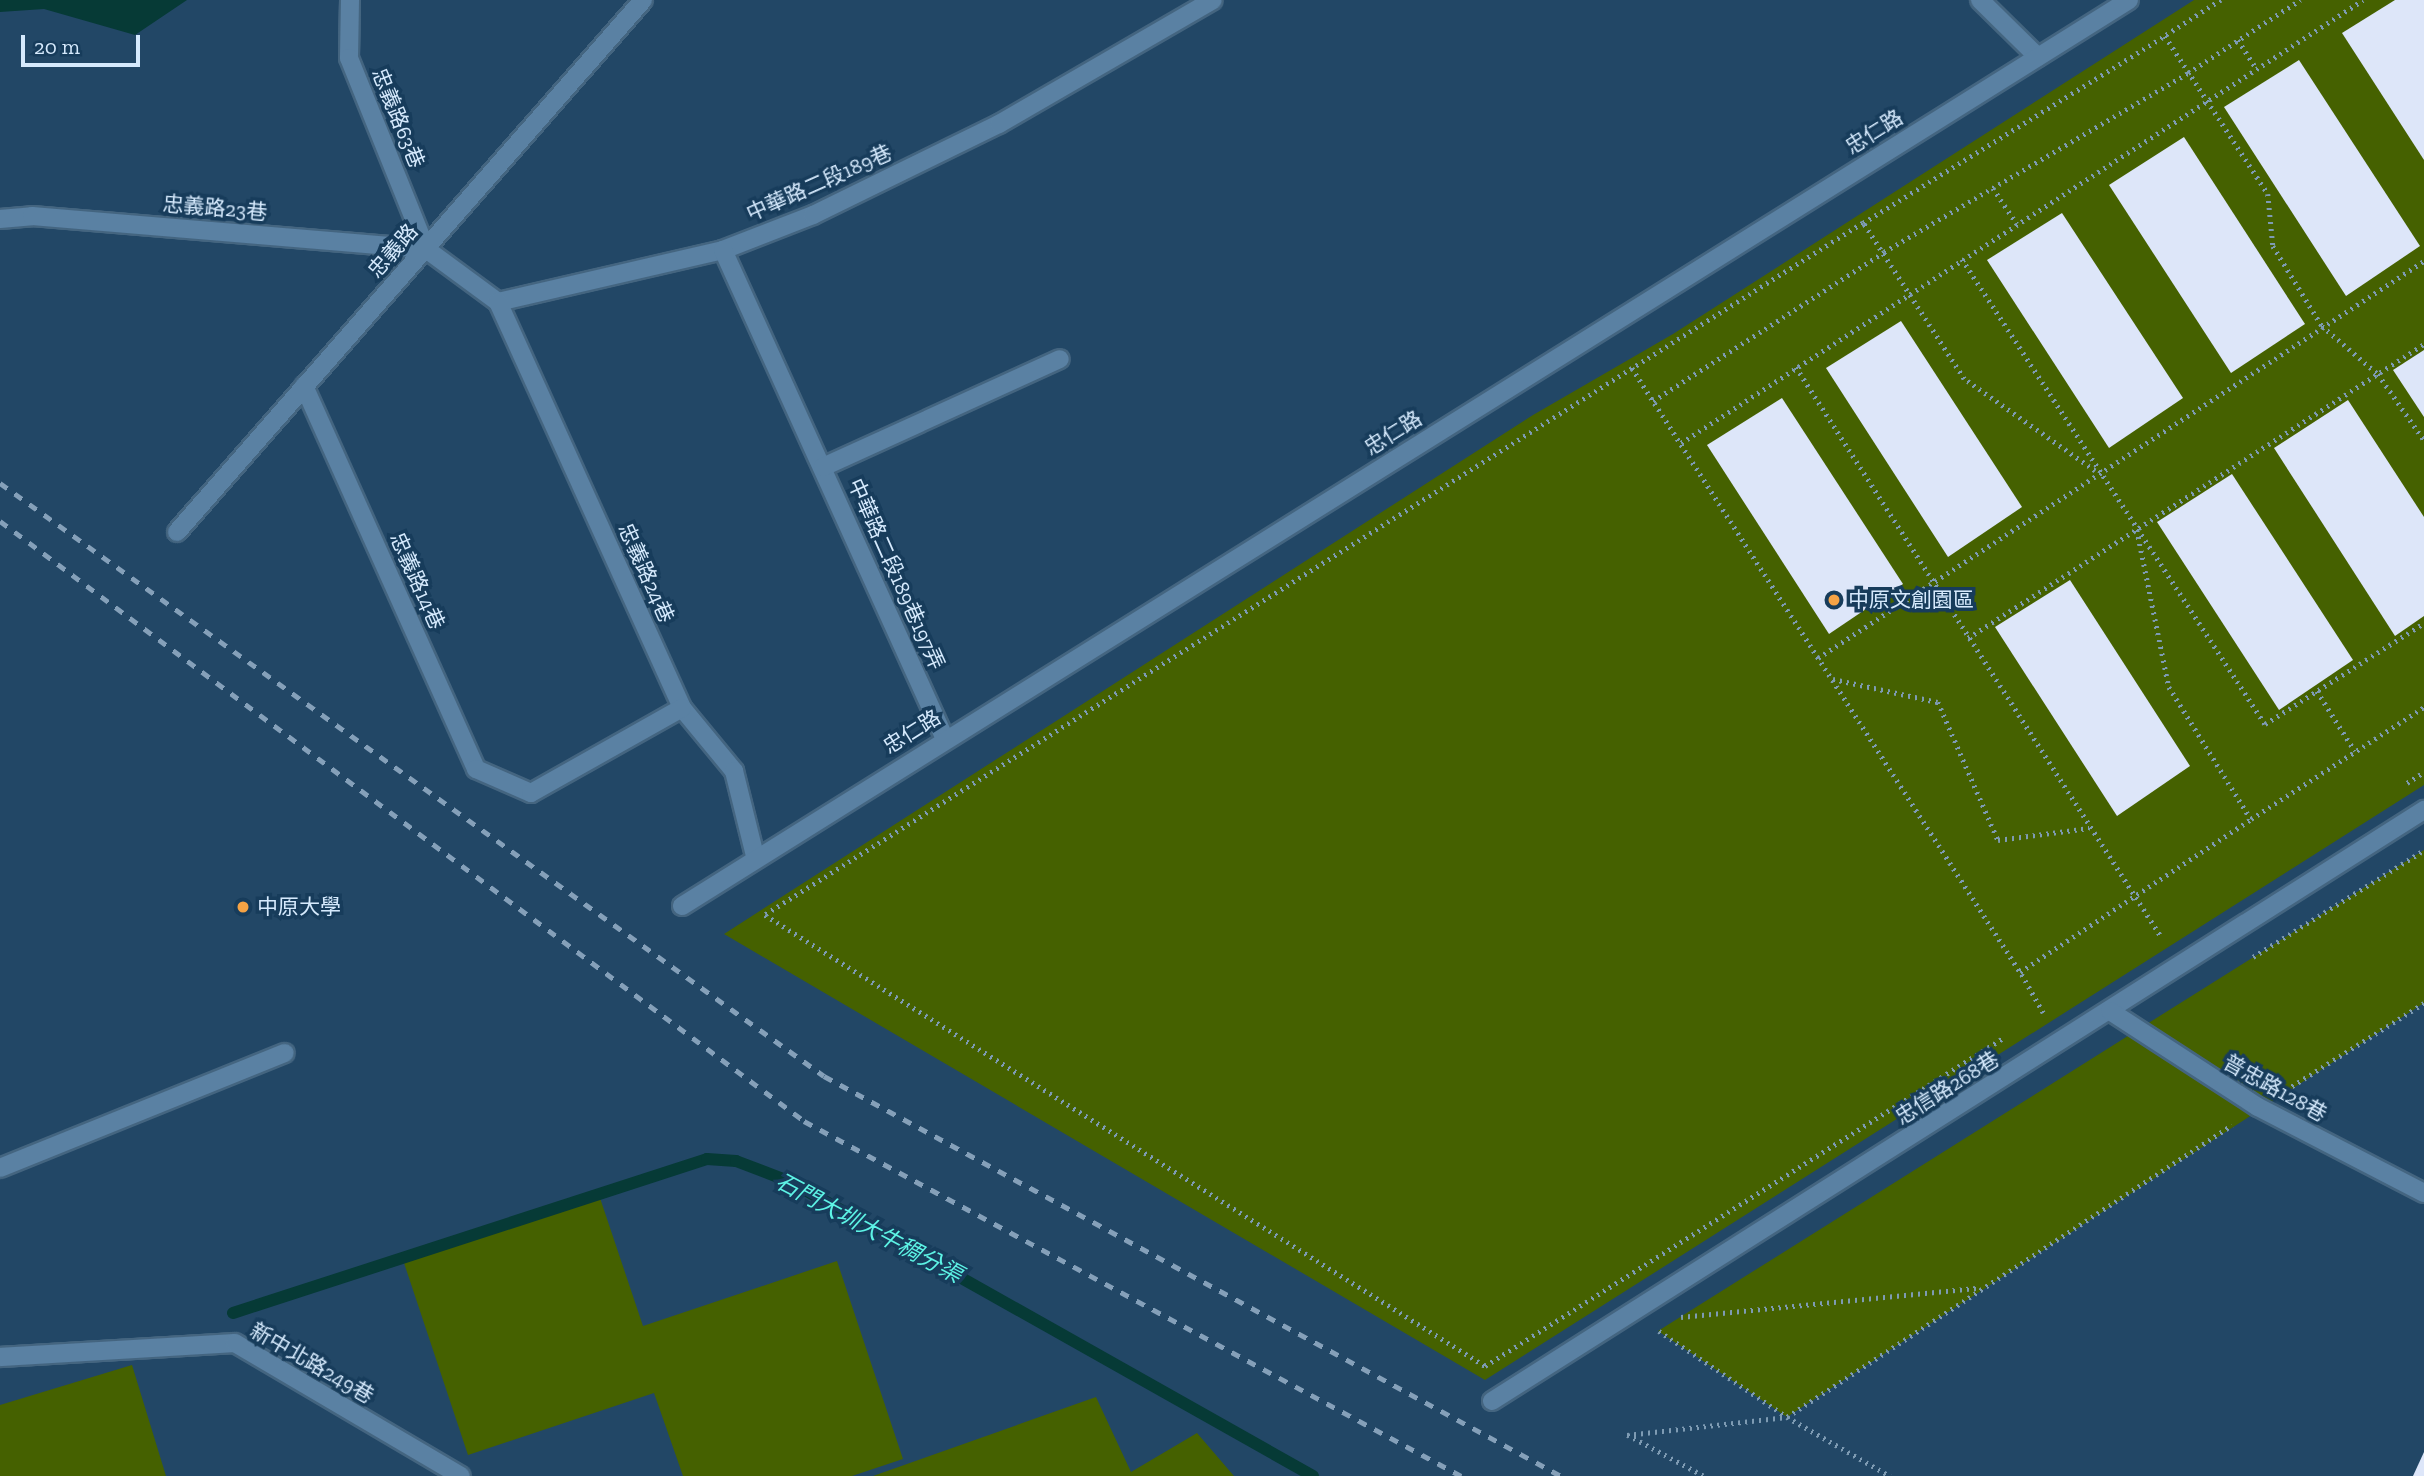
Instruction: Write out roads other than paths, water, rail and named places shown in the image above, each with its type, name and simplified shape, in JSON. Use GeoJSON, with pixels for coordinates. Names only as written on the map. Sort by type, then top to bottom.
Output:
{"type":"FeatureCollection","features":[{"type":"Feature","properties":{"kind":"street","name":"忠義路63巷"},"geometry":{"type":"LineString","coordinates":[[350,0],[349,58],[426,249]]}},
{"type":"Feature","properties":{"kind":"street","name":"忠義路"},"geometry":{"type":"LineString","coordinates":[[177,532],[643,0]]}},
{"type":"Feature","properties":{"kind":"street","name":"中華路二段189巷"},"geometry":{"type":"LineString","coordinates":[[498,302],[723,250],[813,215],[999,124],[1213,0]]}},
{"type":"Feature","properties":{"kind":"street"},"geometry":{"type":"LineString","coordinates":[[1980,0],[2038,57]]}},
{"type":"Feature","properties":{"kind":"street","name":"忠仁路"},"geometry":{"type":"LineString","coordinates":[[682,905],[755,856],[2129,0]]}},
{"type":"Feature","properties":{"kind":"street","name":"忠義路23巷"},"geometry":{"type":"LineString","coordinates":[[0,219],[32,216],[426,249]]}},
{"type":"Feature","properties":{"kind":"street"},"geometry":{"type":"LineString","coordinates":[[426,249],[498,302]]}},
{"type":"Feature","properties":{"kind":"street","name":"中華路二段189巷197弄"},"geometry":{"type":"LineString","coordinates":[[723,250],[945,739]]}},
{"type":"Feature","properties":{"kind":"street","name":"忠義路24巷"},"geometry":{"type":"LineString","coordinates":[[498,302],[682,708],[734,771],[755,856]]}},
{"type":"Feature","properties":{"kind":"street","name":"中華路二段189巷197弄"},"geometry":{"type":"LineString","coordinates":[[822,467],[1059,359]]}},
{"type":"Feature","properties":{"kind":"street","name":"忠義路14巷"},"geometry":{"type":"LineString","coordinates":[[304,386],[476,769],[531,793],[682,708]]}},
{"type":"Feature","properties":{"kind":"street","name":"忠信路268巷"},"geometry":{"type":"LineString","coordinates":[[1492,1401],[2110,1012],[2424,810]]}},
{"type":"Feature","properties":{"kind":"street","name":"普忠路128巷"},"geometry":{"type":"LineString","coordinates":[[2110,1012],[2258,1107],[2424,1193]]}},
{"type":"Feature","properties":{"kind":"street"},"geometry":{"type":"LineString","coordinates":[[0,1168],[285,1053]]}},
{"type":"Feature","properties":{"kind":"street","name":"新中北路249巷"},"geometry":{"type":"LineString","coordinates":[[0,1357],[235,1343],[461,1476]]}},
{"type":"Feature","properties":{"kind":"waterway","name":"石門大圳大牛稠分渠"},"geometry":{"type":"LineString","coordinates":[[233,1313],[707,1159],[736,1161],[791,1182],[1313,1476]]}},
{"type":"Feature","properties":{"kind":"railway"},"geometry":{"type":"LineString","coordinates":[[0,483],[824,1076],[1561,1476]]}},
{"type":"Feature","properties":{"kind":"railway"},"geometry":{"type":"LineString","coordinates":[[0,521],[804,1121],[1461,1476]]}},
{"type":"Feature","properties":{"kind":"place","name":"中原文創園區"},"geometry":{"type":"Point","coordinates":[1834,600]}},
{"type":"Feature","properties":{"kind":"place","name":"中原大學"},"geometry":{"type":"Point","coordinates":[243,907]}}]}
